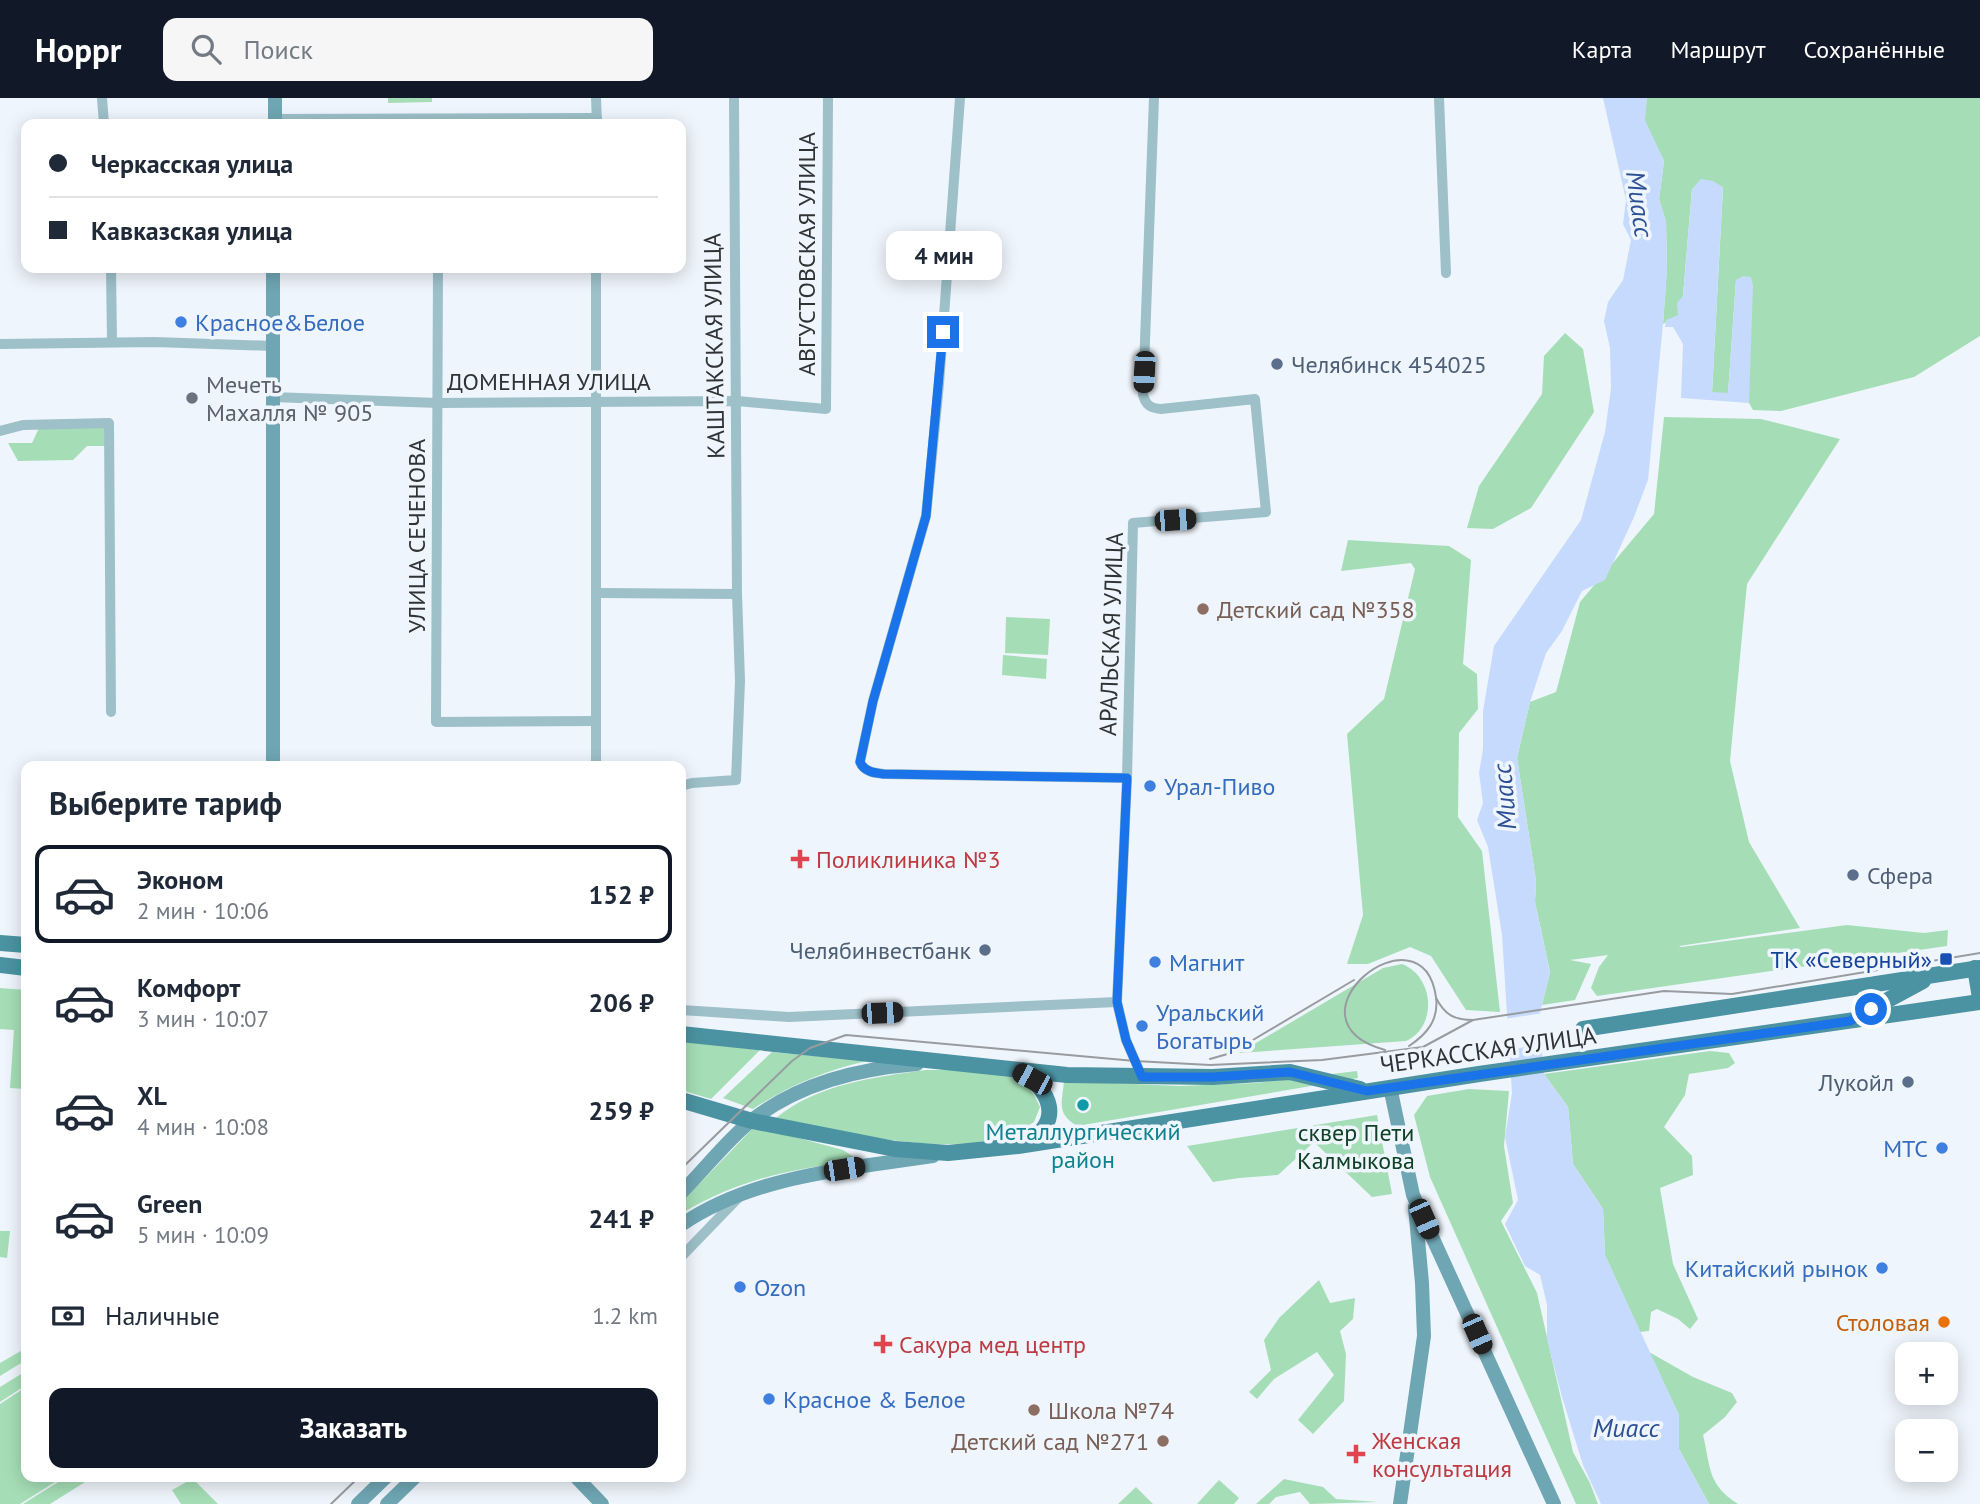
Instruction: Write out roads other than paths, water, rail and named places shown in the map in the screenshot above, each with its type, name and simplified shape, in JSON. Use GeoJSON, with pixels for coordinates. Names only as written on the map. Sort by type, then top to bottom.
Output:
{"type":"FeatureCollection","features":[{"type":"Feature","properties":{"kind":"main road"},"geometry":{"type":"LineString","coordinates":[[275,98],[275,119]]}},
{"type":"Feature","properties":{"kind":"main road"},"geometry":{"type":"LineString","coordinates":[[273,273],[273,761]]}},
{"type":"Feature","properties":{"kind":"main road"},"geometry":{"type":"LineString","coordinates":[[0,943],[21,945]]}},
{"type":"Feature","properties":{"kind":"main road"},"geometry":{"type":"LineString","coordinates":[[0,965],[21,967]]}},
{"type":"Feature","properties":{"kind":"main road"},"geometry":{"type":"LineString","coordinates":[[1978,968],[1980,1000]]}},
{"type":"Feature","properties":{"kind":"main road","name":"ЧЕРКАССКАЯ УЛИЦА"},"geometry":{"type":"LineString","coordinates":[[1583,1029],[1978,968]]}},
{"type":"Feature","properties":{"kind":"main road"},"geometry":{"type":"LineString","coordinates":[[1850,1021],[1934,974]]}},
{"type":"Feature","properties":{"kind":"main road","name":"ЧЕРКАССКАЯ УЛИЦА"},"geometry":{"type":"LineString","coordinates":[[686,1222],[708,1208],[744,1193],[818,1173],[948,1153],[1018,1146],[1479,1073],[1980,1000]]}},
{"type":"Feature","properties":{"kind":"main road"},"geometry":{"type":"LineString","coordinates":[[686,1035],[1018,1071],[1142,1077],[1213,1077],[1290,1072],[1367,1091]]}},
{"type":"Feature","properties":{"kind":"main road"},"geometry":{"type":"LineString","coordinates":[[686,1188],[752,1121],[790,1096],[827,1080],[893,1066],[943,1061]]}},
{"type":"Feature","properties":{"kind":"main road"},"geometry":{"type":"LineString","coordinates":[[1018,1071],[1032,1079],[1043,1090],[1050,1114],[1048,1124],[1041,1133],[1018,1146]]}},
{"type":"Feature","properties":{"kind":"main road"},"geometry":{"type":"LineString","coordinates":[[1390,1087],[1413,1195],[1422,1283],[1424,1336],[1400,1504]]}},
{"type":"Feature","properties":{"kind":"main road"},"geometry":{"type":"LineString","coordinates":[[686,1101],[752,1121],[895,1149],[948,1153]]}},
{"type":"Feature","properties":{"kind":"main road"},"geometry":{"type":"LineString","coordinates":[[1413,1195],[1554,1504]]}},
{"type":"Feature","properties":{"kind":"main road"},"geometry":{"type":"LineString","coordinates":[[358,1504],[381,1482]]}},
{"type":"Feature","properties":{"kind":"main road"},"geometry":{"type":"LineString","coordinates":[[387,1504],[410,1482]]}},
{"type":"Feature","properties":{"kind":"main road"},"geometry":{"type":"LineString","coordinates":[[581,1482],[603,1504]]}},
{"type":"Feature","properties":{"kind":"street"},"geometry":{"type":"LineString","coordinates":[[102,98],[104,119]]}},
{"type":"Feature","properties":{"kind":"street"},"geometry":{"type":"LineString","coordinates":[[596,98],[597,119]]}},
{"type":"Feature","properties":{"kind":"street","name":"КАШТАКСКАЯ УЛИЦА"},"geometry":{"type":"LineString","coordinates":[[686,785],[736,780],[740,690],[734,98]]}},
{"type":"Feature","properties":{"kind":"street","name":"АВГУСТОВСКАЯ УЛИЦА"},"geometry":{"type":"LineString","coordinates":[[826,409],[828,98]]}},
{"type":"Feature","properties":{"kind":"street"},"geometry":{"type":"LineString","coordinates":[[960,98],[926,516],[873,701],[860,762],[862,767],[870,772],[884,774],[1127,778]]}},
{"type":"Feature","properties":{"kind":"street","name":"АРАЛЬСКАЯ УЛИЦА"},"geometry":{"type":"LineString","coordinates":[[1142,1077],[1126,1040],[1117,1002],[1127,778],[1133,523],[1266,512],[1255,399],[1161,409],[1152,408],[1143,395],[1154,98]]}},
{"type":"Feature","properties":{"kind":"street"},"geometry":{"type":"LineString","coordinates":[[1439,98],[1446,273]]}},
{"type":"Feature","properties":{"kind":"street"},"geometry":{"type":"LineString","coordinates":[[111,273],[112,342]]}},
{"type":"Feature","properties":{"kind":"street","name":"УЛИЦА СЕЧЕНОВА"},"geometry":{"type":"LineString","coordinates":[[438,273],[436,722],[596,721]]}},
{"type":"Feature","properties":{"kind":"street"},"geometry":{"type":"LineString","coordinates":[[596,273],[596,761]]}},
{"type":"Feature","properties":{"kind":"street"},"geometry":{"type":"LineString","coordinates":[[0,344],[112,342],[273,346]]}},
{"type":"Feature","properties":{"kind":"street","name":"ДОМЕННАЯ УЛИЦА"},"geometry":{"type":"LineString","coordinates":[[272,397],[438,402],[737,401],[826,409]]}},
{"type":"Feature","properties":{"kind":"street"},"geometry":{"type":"LineString","coordinates":[[0,431],[23,425],[110,423],[111,712]]}},
{"type":"Feature","properties":{"kind":"street"},"geometry":{"type":"LineString","coordinates":[[598,593],[737,594]]}},
{"type":"Feature","properties":{"kind":"street"},"geometry":{"type":"LineString","coordinates":[[686,1010],[789,1017],[1117,1002]]}},
{"type":"Feature","properties":{"kind":"street"},"geometry":{"type":"LineString","coordinates":[[686,1252],[744,1193]]}},
{"type":"Feature","properties":{"kind":"water","name":"Миасс"},"geometry":{"type":"Polygon","coordinates":[[[1603,98],[1647,98],[1645,120],[1664,161],[1659,199],[1666,222],[1667,269],[1648,480],[1605,580],[1582,591],[1562,631],[1546,653],[1530,702],[1517,758],[1536,881],[1535,902],[1550,973],[1539,1017],[1544,1074],[1568,1107],[1573,1164],[1603,1209],[1605,1255],[1679,1415],[1679,1449],[1709,1504],[1601,1504],[1583,1465],[1562,1397],[1547,1339],[1547,1305],[1540,1275],[1525,1266],[1505,1224],[1518,1200],[1505,1137],[1512,1093],[1502,935],[1488,847],[1477,820],[1483,803],[1479,773],[1483,749],[1483,711],[1494,646],[1581,520],[1605,432],[1611,388],[1610,348],[1604,321],[1608,302],[1623,280],[1631,240],[1623,224],[1626,200],[1603,98]]]}},
{"type":"Feature","properties":{"kind":"water"},"geometry":{"type":"Polygon","coordinates":[[[1701,179],[1713,181],[1723,187],[1712,392],[1728,393],[1736,280],[1743,276],[1751,277],[1753,285],[1749,403],[1681,398],[1683,344],[1673,327],[1665,327],[1666,320],[1678,315],[1677,303],[1683,296],[1692,189],[1701,179]]]}},
{"type":"Feature","properties":{"kind":"tram line"},"geometry":{"type":"LineString","coordinates":[[1436,998],[1451,1015],[1473,1020],[1664,991],[1732,994],[1980,953]]}},
{"type":"Feature","properties":{"kind":"tram line"},"geometry":{"type":"LineString","coordinates":[[1385,1050],[1355,1035],[1345,1015],[1350,994],[1364,976],[1385,963],[1407,960],[1425,970],[1436,997],[1434,1019],[1421,1037],[1409,1046]]}},
{"type":"Feature","properties":{"kind":"tram line"},"geometry":{"type":"LineString","coordinates":[[1210,1059],[1231,1053],[1354,980]]}},
{"type":"Feature","properties":{"kind":"tram line"},"geometry":{"type":"LineString","coordinates":[[686,1164],[792,1061],[810,1048],[846,1035],[1135,1061],[1210,1065],[1322,1060],[1423,1047],[1473,1020]]}},
{"type":"Feature","properties":{"kind":"tram line"},"geometry":{"type":"LineString","coordinates":[[331,1504],[354,1482]]}},
{"type":"Feature","properties":{"kind":"place","name":"Красное&Белое"},"geometry":{"type":"Point","coordinates":[181,322]}},
{"type":"Feature","properties":{"kind":"place","name":"Челябинск 454025"},"geometry":{"type":"Point","coordinates":[1277,364]}},
{"type":"Feature","properties":{"kind":"place","name":"Мечеть Махалля № 905"},"geometry":{"type":"Point","coordinates":[192,398]}},
{"type":"Feature","properties":{"kind":"place","name":"Детский сад №358"},"geometry":{"type":"Point","coordinates":[1203,609]}},
{"type":"Feature","properties":{"kind":"place","name":"Урал-Пиво"},"geometry":{"type":"Point","coordinates":[1150,786]}},
{"type":"Feature","properties":{"kind":"place","name":"Поликлиника №3"},"geometry":{"type":"Point","coordinates":[800,859]}},
{"type":"Feature","properties":{"kind":"place","name":"Сфера"},"geometry":{"type":"Point","coordinates":[1853,875]}},
{"type":"Feature","properties":{"kind":"place","name":"Челябинвестбанк"},"geometry":{"type":"Point","coordinates":[985,950]}},
{"type":"Feature","properties":{"kind":"place","name":"ТК «Северный»"},"geometry":{"type":"Point","coordinates":[1946,959]}},
{"type":"Feature","properties":{"kind":"place","name":"Магнит"},"geometry":{"type":"Point","coordinates":[1155,962]}},
{"type":"Feature","properties":{"kind":"place","name":"Уральский Богатырь"},"geometry":{"type":"Point","coordinates":[1142,1026]}},
{"type":"Feature","properties":{"kind":"place","name":"Лукойл"},"geometry":{"type":"Point","coordinates":[1908,1082]}},
{"type":"Feature","properties":{"kind":"place","name":"Металлургический район"},"geometry":{"type":"Point","coordinates":[1083,1105]}},
{"type":"Feature","properties":{"kind":"place","name":"МТС"},"geometry":{"type":"Point","coordinates":[1942,1148]}},
{"type":"Feature","properties":{"kind":"place","name":"Китайский рынок"},"geometry":{"type":"Point","coordinates":[1882,1268]}},
{"type":"Feature","properties":{"kind":"place","name":"Ozon"},"geometry":{"type":"Point","coordinates":[740,1287]}},
{"type":"Feature","properties":{"kind":"place","name":"Столовая"},"geometry":{"type":"Point","coordinates":[1944,1322]}},
{"type":"Feature","properties":{"kind":"place","name":"Сакура мед центр"},"geometry":{"type":"Point","coordinates":[883,1344]}},
{"type":"Feature","properties":{"kind":"place","name":"Красное & Белое"},"geometry":{"type":"Point","coordinates":[769,1399]}},
{"type":"Feature","properties":{"kind":"place","name":"Школа №74"},"geometry":{"type":"Point","coordinates":[1034,1410]}},
{"type":"Feature","properties":{"kind":"place","name":"Детский сад №271"},"geometry":{"type":"Point","coordinates":[1163,1441]}},
{"type":"Feature","properties":{"kind":"place","name":"Женская консультация"},"geometry":{"type":"Point","coordinates":[1356,1454]}},
{"type":"Feature","properties":{"kind":"park label","name":"сквер Пети Калмыкова"},"geometry":{"type":"Point","coordinates":[1356,1146]}}]}
